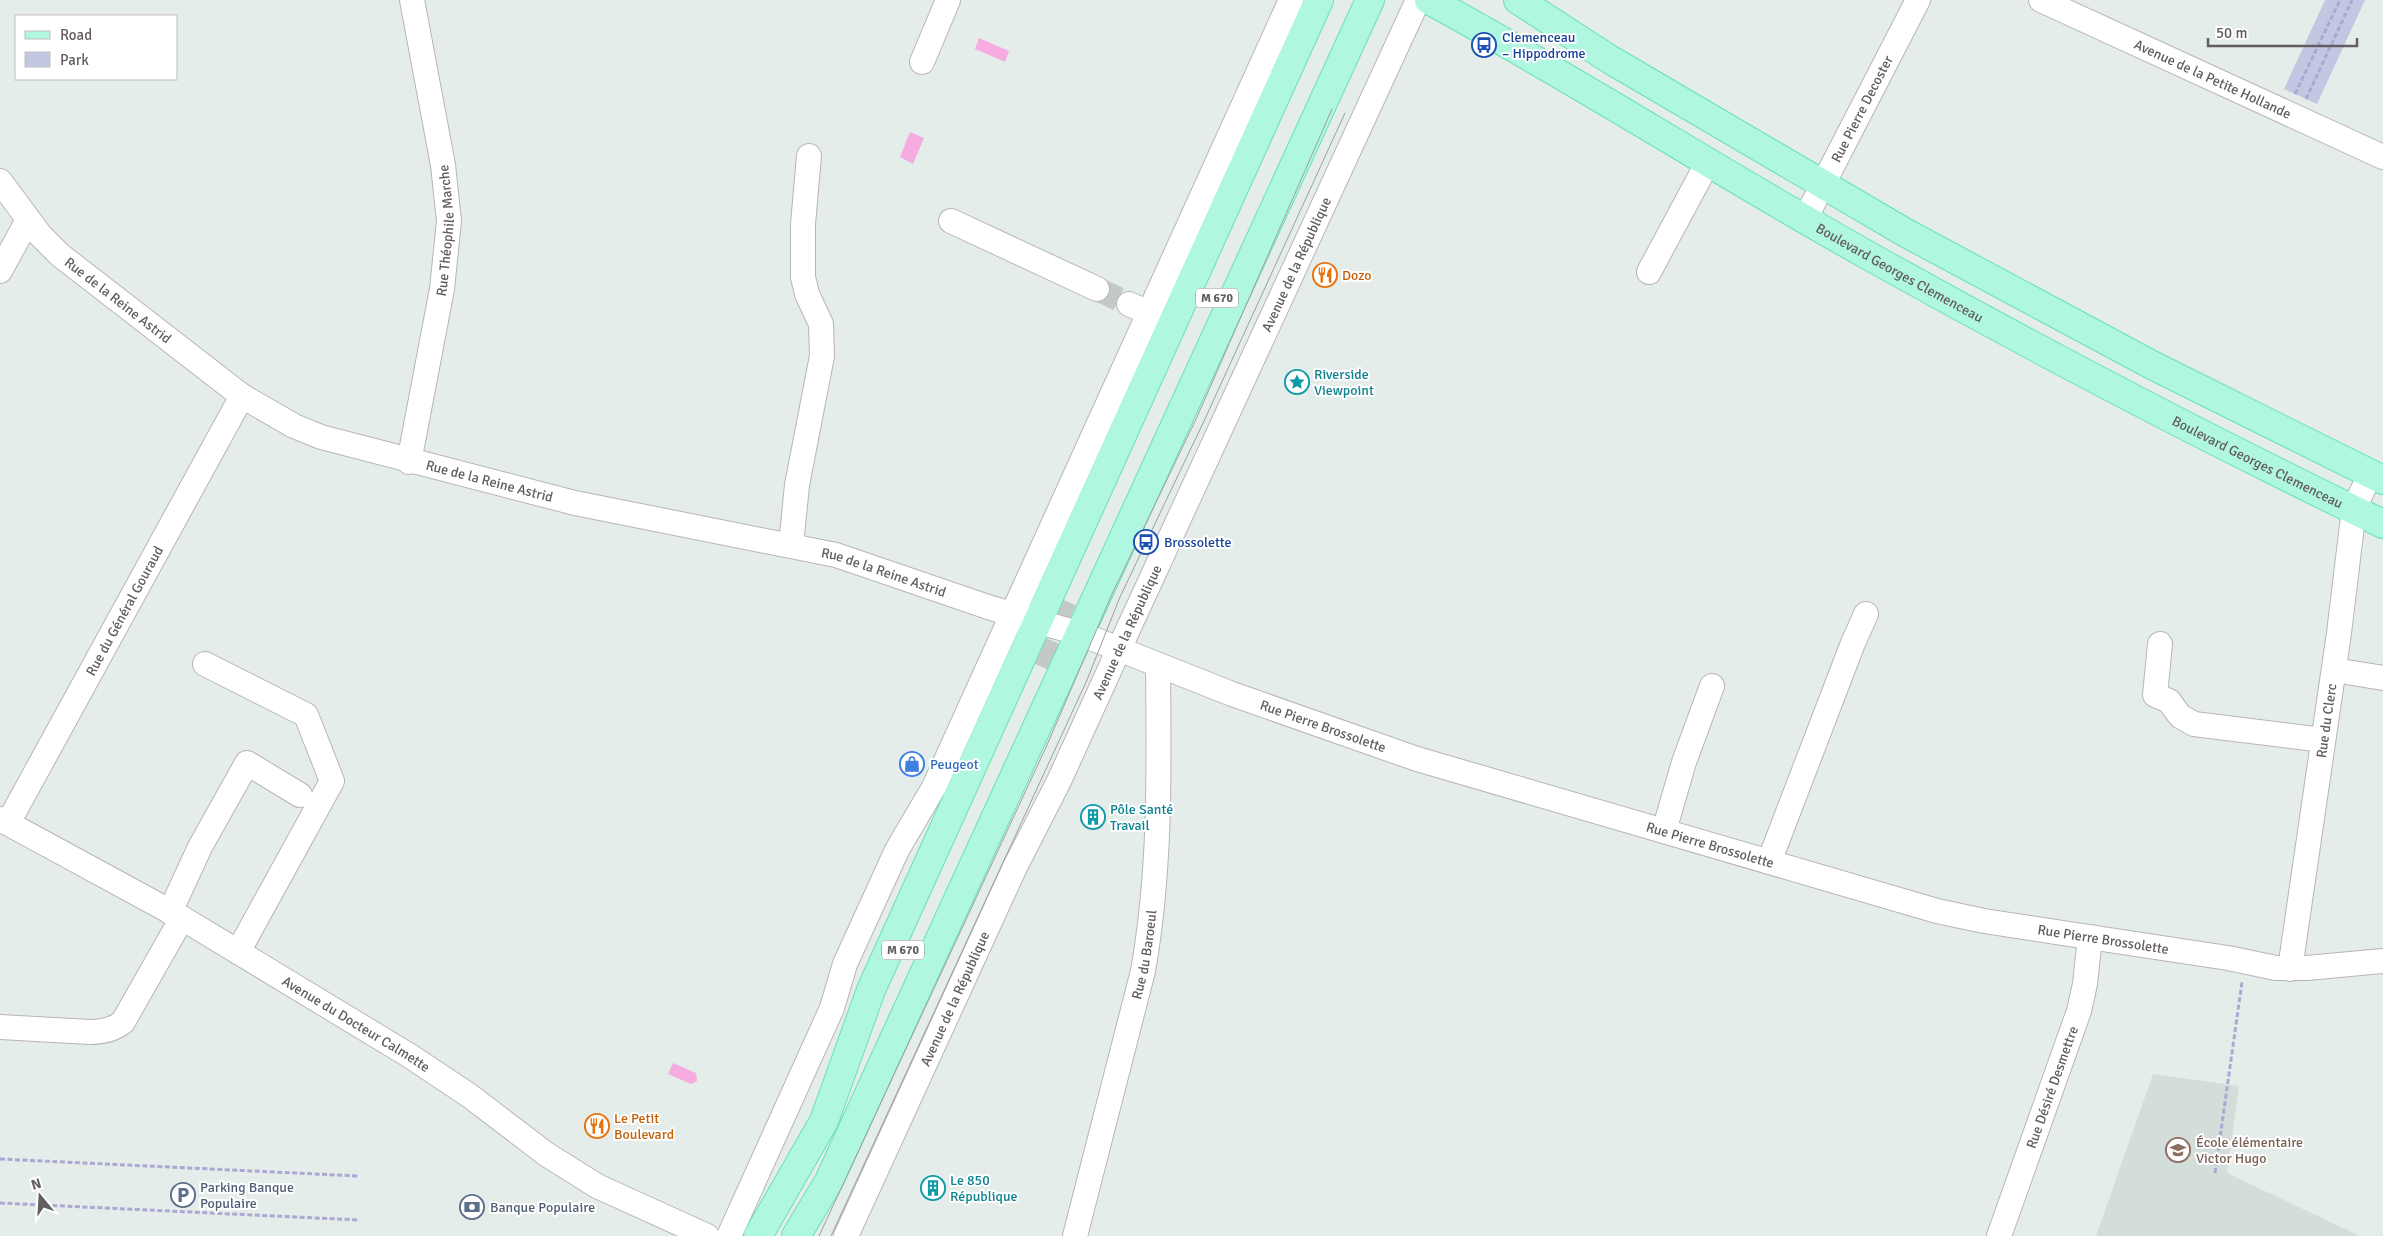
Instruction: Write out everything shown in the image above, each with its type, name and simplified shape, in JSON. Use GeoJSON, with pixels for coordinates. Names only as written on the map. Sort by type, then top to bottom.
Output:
{"type":"FeatureCollection","features":[{"type":"Feature","properties":{"kind":"main road"},"geometry":{"type":"LineString","coordinates":[[758,1236],[824,1121],[871,990],[1047,624],[1319,0]]}},
{"type":"Feature","properties":{"kind":"main road","name":"M 670"},"geometry":{"type":"LineString","coordinates":[[1334,0],[1073,597],[1353,0]]}},
{"type":"Feature","properties":{"kind":"main road"},"geometry":{"type":"LineString","coordinates":[[796,1236],[829,1181],[1047,624],[1262,234],[1370,0]]}},
{"type":"Feature","properties":{"kind":"main road","name":"Boulevard Georges Clemenceau"},"geometry":{"type":"LineString","coordinates":[[1429,0],[1805,219],[1996,326],[2383,524]]}},
{"type":"Feature","properties":{"kind":"main road"},"geometry":{"type":"LineString","coordinates":[[1518,0],[1611,60],[1906,233],[2081,328],[2257,419],[2376,477]]}},
{"type":"Feature","properties":{"kind":"main road","name":"M 670"},"geometry":{"type":"LineString","coordinates":[[771,1236],[824,1121],[1042,666],[791,1236]]}},
{"type":"Feature","properties":{"kind":"street","name":"Rue Théophile Marche"},"geometry":{"type":"LineString","coordinates":[[409,462],[442,289],[449,229],[443,165],[412,0]]}},
{"type":"Feature","properties":{"kind":"street"},"geometry":{"type":"LineString","coordinates":[[922,62],[948,0]]}},
{"type":"Feature","properties":{"kind":"street"},"geometry":{"type":"LineString","coordinates":[[728,1236],[832,1008],[845,964],[897,850],[934,787],[1047,624],[1139,308],[1290,0]]}},
{"type":"Feature","properties":{"kind":"street","name":"Avenue de la République"},"geometry":{"type":"LineString","coordinates":[[846,1236],[1015,867],[1059,781],[1118,649],[1418,0]]}},
{"type":"Feature","properties":{"kind":"street","name":"Rue Pierre Decoster"},"geometry":{"type":"LineString","coordinates":[[1805,219],[1918,0]]}},
{"type":"Feature","properties":{"kind":"street","name":"Avenue de la Petite Hollande"},"geometry":{"type":"LineString","coordinates":[[2041,0],[2383,157]]}},
{"type":"Feature","properties":{"kind":"street"},"geometry":{"type":"LineString","coordinates":[[791,545],[797,485],[822,356],[821,324],[807,294],[803,277],[803,224],[809,156]]}},
{"type":"Feature","properties":{"kind":"street"},"geometry":{"type":"LineString","coordinates":[[1649,272],[1708,162]]}},
{"type":"Feature","properties":{"kind":"street","name":"Rue de la Reine Astrid"},"geometry":{"type":"LineString","coordinates":[[0,181],[28,220],[60,255],[242,396],[294,426],[321,437],[409,462],[599,509],[791,545],[857,561],[1047,624]]}},
{"type":"Feature","properties":{"kind":"street"},"geometry":{"type":"LineString","coordinates":[[0,271],[28,220]]}},
{"type":"Feature","properties":{"kind":"street"},"geometry":{"type":"LineString","coordinates":[[951,221],[1097,289]]}},
{"type":"Feature","properties":{"kind":"street","name":"Rue du Général Gouraud"},"geometry":{"type":"LineString","coordinates":[[4,821],[242,396]]}},
{"type":"Feature","properties":{"kind":"street","name":"Rue du Clerc"},"geometry":{"type":"LineString","coordinates":[[2290,968],[2334,670],[2354,510],[2376,477]]}},
{"type":"Feature","properties":{"kind":"street"},"geometry":{"type":"LineString","coordinates":[[1769,862],[1853,643],[1866,614]]}},
{"type":"Feature","properties":{"kind":"street","name":"Rue Pierre Brossolette"},"geometry":{"type":"LineString","coordinates":[[1047,624],[1118,649],[1232,694],[1417,759],[1937,910],[1984,921],[2290,968],[2383,961]]}},
{"type":"Feature","properties":{"kind":"street"},"geometry":{"type":"LineString","coordinates":[[2160,644],[2155,695],[2169,701],[2180,716],[2194,724],[2323,740]]}},
{"type":"Feature","properties":{"kind":"street"},"geometry":{"type":"LineString","coordinates":[[205,664],[306,715],[332,781],[238,952]]}},
{"type":"Feature","properties":{"kind":"street","name":"Rue du Baroeul"},"geometry":{"type":"LineString","coordinates":[[1076,1236],[1144,971],[1154,894],[1159,806],[1158,665]]}},
{"type":"Feature","properties":{"kind":"street"},"geometry":{"type":"LineString","coordinates":[[2334,670],[2383,678]]}},
{"type":"Feature","properties":{"kind":"street"},"geometry":{"type":"LineString","coordinates":[[1664,831],[1684,762],[1712,686]]}},
{"type":"Feature","properties":{"kind":"street"},"geometry":{"type":"LineString","coordinates":[[0,1027],[102,1032],[117,1027],[123,1022],[176,915],[200,848],[247,764],[300,795]]}},
{"type":"Feature","properties":{"kind":"street","name":"Avenue du Docteur Calmette"},"geometry":{"type":"LineString","coordinates":[[4,821],[176,915],[413,1059],[470,1096],[571,1171],[597,1186],[707,1236]]}},
{"type":"Feature","properties":{"kind":"street","name":"Rue Désiré Desmettre"},"geometry":{"type":"LineString","coordinates":[[1999,1236],[2079,1011],[2085,984],[2090,937]]}},
{"type":"Feature","properties":{"kind":"path"},"geometry":{"type":"LineString","coordinates":[[2292,116],[2340,0]]}},
{"type":"Feature","properties":{"kind":"path"},"geometry":{"type":"LineString","coordinates":[[2292,116],[2352,0]]}},
{"type":"Feature","properties":{"kind":"path"},"geometry":{"type":"LineString","coordinates":[[2215,1173],[2245,961]]}},
{"type":"Feature","properties":{"kind":"path"},"geometry":{"type":"LineString","coordinates":[[0,1159],[358,1176]]}},
{"type":"Feature","properties":{"kind":"path"},"geometry":{"type":"LineString","coordinates":[[0,1203],[359,1220]]}},
{"type":"Feature","properties":{"kind":"shaded area"},"geometry":{"type":"Polygon","coordinates":[[[979,38],[1009,51],[1005,62],[975,49],[979,38]]]}},
{"type":"Feature","properties":{"kind":"shaded area"},"geometry":{"type":"Polygon","coordinates":[[[910,132],[924,138],[913,164],[900,157],[910,132]]]}},
{"type":"Feature","properties":{"kind":"shaded area"},"geometry":{"type":"Polygon","coordinates":[[[673,1063],[696,1073],[697,1081],[691,1084],[668,1074],[673,1063]]]}},
{"type":"Feature","properties":{"kind":"shaded area","name":"École élémentaire Victor Hugo"},"geometry":{"type":"Polygon","coordinates":[[[2153,1074],[2239,1086],[2227,1173],[2360,1236],[2096,1236],[2153,1074]]]}},
{"type":"Feature","properties":{"kind":"green space"},"geometry":{"type":"Polygon","coordinates":[[[2325,0],[2365,0],[2317,104],[2284,89],[2325,0]]]}},
{"type":"Feature","properties":{"kind":"tunnel"},"geometry":{"type":"LineString","coordinates":[[1097,289],[1129,304]]}},
{"type":"Feature","properties":{"kind":"tunnel"},"geometry":{"type":"LineString","coordinates":[[1035,664],[1064,597]]}},
{"type":"Feature","properties":{"kind":"tram line"},"geometry":{"type":"LineString","coordinates":[[819,1236],[1047,745],[1112,594],[1197,417],[1332,109]]}},
{"type":"Feature","properties":{"kind":"tram line"},"geometry":{"type":"LineString","coordinates":[[831,1236],[1087,680],[1120,597],[1204,421],[1345,113]]}},
{"type":"Feature","properties":{"kind":"place","name":"Clemenceau – Hippodrome"},"geometry":{"type":"Point","coordinates":[1484,45]}},
{"type":"Feature","properties":{"kind":"place","name":"Dozo"},"geometry":{"type":"Point","coordinates":[1325,275]}},
{"type":"Feature","properties":{"kind":"place","name":"Riverside Viewpoint"},"geometry":{"type":"Point","coordinates":[1297,382]}},
{"type":"Feature","properties":{"kind":"place","name":"Brossolette"},"geometry":{"type":"Point","coordinates":[1146,542]}},
{"type":"Feature","properties":{"kind":"place","name":"Peugeot"},"geometry":{"type":"Point","coordinates":[912,764]}},
{"type":"Feature","properties":{"kind":"place","name":"Pôle Santé Travail"},"geometry":{"type":"Point","coordinates":[1093,817]}},
{"type":"Feature","properties":{"kind":"place","name":"Le Petit Boulevard"},"geometry":{"type":"Point","coordinates":[597,1126]}},
{"type":"Feature","properties":{"kind":"place","name":"École élémentaire Victor Hugo"},"geometry":{"type":"Point","coordinates":[2178,1150]}},
{"type":"Feature","properties":{"kind":"place","name":"Le 850 République"},"geometry":{"type":"Point","coordinates":[933,1188]}},
{"type":"Feature","properties":{"kind":"place","name":"Parking Banque Populaire"},"geometry":{"type":"Point","coordinates":[183,1195]}},
{"type":"Feature","properties":{"kind":"place","name":"Banque Populaire"},"geometry":{"type":"Point","coordinates":[472,1207]}}]}
